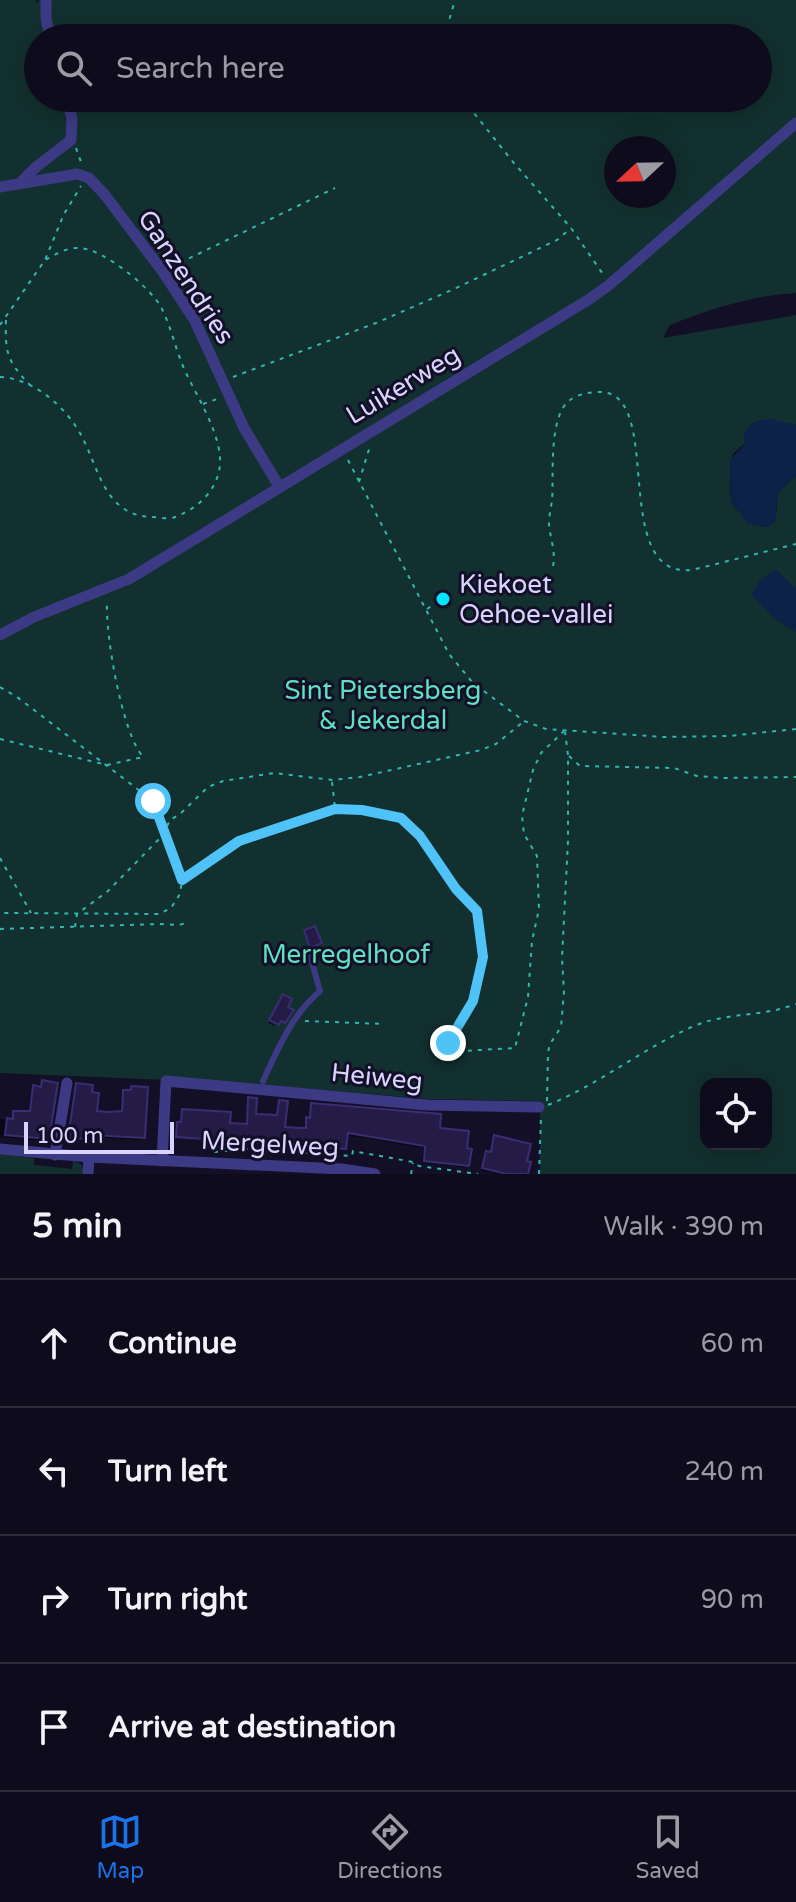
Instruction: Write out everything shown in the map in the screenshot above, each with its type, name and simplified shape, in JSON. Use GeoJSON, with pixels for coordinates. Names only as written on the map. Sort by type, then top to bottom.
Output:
{"type":"FeatureCollection","features":[{"type":"Feature","properties":{"kind":"street"},"geometry":{"type":"LineString","coordinates":[[46,0],[47,24]]}},
{"type":"Feature","properties":{"kind":"street"},"geometry":{"type":"LineString","coordinates":[[22,181],[68,143],[72,136],[70,112]]}},
{"type":"Feature","properties":{"kind":"street","name":"Luikerweg"},"geometry":{"type":"LineString","coordinates":[[0,635],[34,617],[129,579],[609,285],[796,123]]}},
{"type":"Feature","properties":{"kind":"street"},"geometry":{"type":"LineString","coordinates":[[0,187],[77,174],[85,177]]}},
{"type":"Feature","properties":{"kind":"street","name":"Ganzendries"},"geometry":{"type":"LineString","coordinates":[[85,177],[105,195],[163,272],[195,321],[248,436],[279,486]]}},
{"type":"Feature","properties":{"kind":"street","name":"Heiweg"},"geometry":{"type":"LineString","coordinates":[[166,1081],[260,1084],[427,1105],[544,1107]]}},
{"type":"Feature","properties":{"kind":"street","name":"Mergelweg"},"geometry":{"type":"LineString","coordinates":[[162,1161],[166,1081]]}},
{"type":"Feature","properties":{"kind":"street"},"geometry":{"type":"LineString","coordinates":[[55,1155],[67,1083]]}},
{"type":"Feature","properties":{"kind":"street","name":"Mergelweg"},"geometry":{"type":"LineString","coordinates":[[0,1149],[89,1157],[341,1169],[375,1174]]}},
{"type":"Feature","properties":{"kind":"street"},"geometry":{"type":"LineString","coordinates":[[88,1174],[89,1157]]}},
{"type":"Feature","properties":{"kind":"lane"},"geometry":{"type":"LineString","coordinates":[[260,1084],[292,1020],[320,991],[310,955]]}},
{"type":"Feature","properties":{"kind":"path"},"geometry":{"type":"LineString","coordinates":[[448,24],[455,0]]}},
{"type":"Feature","properties":{"kind":"path"},"geometry":{"type":"LineString","coordinates":[[473,112],[571,228],[609,285]]}},
{"type":"Feature","properties":{"kind":"path"},"geometry":{"type":"LineString","coordinates":[[0,325],[45,260],[64,214],[85,177],[72,136]]}},
{"type":"Feature","properties":{"kind":"path"},"geometry":{"type":"LineString","coordinates":[[163,272],[335,188]]}},
{"type":"Feature","properties":{"kind":"path"},"geometry":{"type":"LineString","coordinates":[[224,381],[376,323],[454,289],[557,240],[571,228]]}},
{"type":"Feature","properties":{"kind":"path"},"geometry":{"type":"LineString","coordinates":[[7,318],[5,343],[12,366],[70,419],[82,436],[101,483],[116,503],[138,516],[173,518],[208,497],[220,470],[218,444],[161,307],[149,291],[102,256],[82,247],[66,250],[45,260]]}},
{"type":"Feature","properties":{"kind":"path"},"geometry":{"type":"LineString","coordinates":[[0,377],[31,386]]}},
{"type":"Feature","properties":{"kind":"path"},"geometry":{"type":"LineString","coordinates":[[553,566],[555,558],[549,521],[558,419],[568,401],[585,393],[603,391],[617,396],[629,412],[643,513],[657,555],[669,567],[678,571],[692,570],[796,544]]}},
{"type":"Feature","properties":{"kind":"path"},"geometry":{"type":"LineString","coordinates":[[202,405],[229,394]]}},
{"type":"Feature","properties":{"kind":"path"},"geometry":{"type":"LineString","coordinates":[[359,482],[374,429]]}},
{"type":"Feature","properties":{"kind":"path"},"geometry":{"type":"LineString","coordinates":[[341,448],[449,654],[473,683],[524,721],[546,729],[664,737],[729,736],[796,729]]}},
{"type":"Feature","properties":{"kind":"path"},"geometry":{"type":"LineString","coordinates":[[0,739],[107,765],[143,757],[135,748],[121,698],[106,621],[108,589]]}},
{"type":"Feature","properties":{"kind":"path"},"geometry":{"type":"LineString","coordinates":[[426,609],[439,601]]}},
{"type":"Feature","properties":{"kind":"path"},"geometry":{"type":"LineString","coordinates":[[0,687],[153,801],[182,880],[180,894],[171,908],[159,914],[0,913]]}},
{"type":"Feature","properties":{"kind":"path"},"geometry":{"type":"LineString","coordinates":[[75,927],[77,914],[108,891],[163,835],[170,820],[208,787],[223,781],[274,773],[332,780],[360,777],[481,750],[496,744],[524,721]]}},
{"type":"Feature","properties":{"kind":"path"},"geometry":{"type":"LineString","coordinates":[[539,1174],[548,1052],[561,1027],[564,992],[562,958],[568,841],[565,731]]}},
{"type":"Feature","properties":{"kind":"path"},"geometry":{"type":"LineString","coordinates":[[430,1043],[448,1043],[462,1051],[515,1048],[528,997],[532,941],[539,909],[537,856],[524,834],[522,816],[533,770],[541,753],[565,731]]}},
{"type":"Feature","properties":{"kind":"path"},"geometry":{"type":"LineString","coordinates":[[568,755],[580,766],[674,768],[697,776],[722,778],[796,777]]}},
{"type":"Feature","properties":{"kind":"path"},"geometry":{"type":"LineString","coordinates":[[332,780],[335,809]]}},
{"type":"Feature","properties":{"kind":"path"},"geometry":{"type":"LineString","coordinates":[[182,880],[239,841],[335,809],[362,810],[401,818],[420,836],[456,889],[477,911],[483,957],[473,1001],[448,1043]]}},
{"type":"Feature","properties":{"kind":"path"},"geometry":{"type":"LineString","coordinates":[[0,858],[33,915]]}},
{"type":"Feature","properties":{"kind":"path"},"geometry":{"type":"LineString","coordinates":[[112,914],[112,926]]}},
{"type":"Feature","properties":{"kind":"path"},"geometry":{"type":"LineString","coordinates":[[158,924],[159,914]]}},
{"type":"Feature","properties":{"kind":"path"},"geometry":{"type":"LineString","coordinates":[[0,929],[179,925],[189,922]]}},
{"type":"Feature","properties":{"kind":"path"},"geometry":{"type":"LineString","coordinates":[[544,1107],[619,1067],[640,1052],[696,1025],[796,1004]]}},
{"type":"Feature","properties":{"kind":"path"},"geometry":{"type":"LineString","coordinates":[[292,1020],[385,1024]]}},
{"type":"Feature","properties":{"kind":"path"},"geometry":{"type":"LineString","coordinates":[[200,1162],[214,1152],[247,1149],[352,1156],[353,1151],[413,1162],[419,1166],[477,1174]]}},
{"type":"Feature","properties":{"kind":"path"},"geometry":{"type":"LineString","coordinates":[[411,1174],[413,1162]]}},
{"type":"Feature","properties":{"kind":"green space","name":"Sint Pietersberg & Jekerdal"},"geometry":{"type":"Polygon","coordinates":[[[0,0],[36,0],[37,3],[39,0],[796,0],[796,293],[747,300],[701,313],[670,325],[663,338],[796,315],[796,425],[762,420],[750,426],[744,444],[733,454],[730,488],[732,502],[746,521],[764,527],[776,516],[778,492],[796,476],[796,1174],[540,1174],[540,1101],[429,1099],[240,1083],[0,1073],[0,0]]]}},
{"type":"Feature","properties":{"kind":"green space"},"geometry":{"type":"Polygon","coordinates":[[[0,1154],[34,1158],[34,1165],[72,1169],[73,1161],[81,1164],[85,1174],[0,1174],[0,1154]]]}},
{"type":"Feature","properties":{"kind":"water"},"geometry":{"type":"Polygon","coordinates":[[[771,419],[796,425],[796,476],[778,492],[775,522],[768,527],[748,524],[731,501],[730,460],[744,445],[744,434],[750,425],[771,419]]]}},
{"type":"Feature","properties":{"kind":"water"},"geometry":{"type":"Polygon","coordinates":[[[776,569],[796,589],[796,632],[775,619],[752,595],[759,581],[776,569]]]}},
{"type":"Feature","properties":{"kind":"building"},"geometry":{"type":"Polygon","coordinates":[[[315,926],[322,943],[310,948],[304,930],[315,926]]]}},
{"type":"Feature","properties":{"kind":"building"},"geometry":{"type":"Polygon","coordinates":[[[283,994],[292,999],[288,1007],[294,1010],[285,1023],[281,1021],[279,1025],[269,1020],[283,994]]]}},
{"type":"Feature","properties":{"kind":"building"},"geometry":{"type":"Polygon","coordinates":[[[42,1080],[58,1083],[49,1139],[5,1135],[7,1118],[13,1119],[13,1111],[30,1111],[33,1085],[41,1087],[42,1080]]]}},
{"type":"Feature","properties":{"kind":"building"},"geometry":{"type":"Polygon","coordinates":[[[76,1083],[93,1085],[92,1092],[99,1093],[97,1111],[109,1112],[122,1111],[123,1090],[131,1090],[131,1086],[148,1087],[145,1138],[91,1135],[91,1139],[68,1138],[76,1083]]]}},
{"type":"Feature","properties":{"kind":"building"},"geometry":{"type":"Polygon","coordinates":[[[248,1097],[257,1098],[256,1114],[277,1115],[279,1100],[288,1101],[285,1127],[306,1128],[311,1103],[441,1114],[440,1128],[469,1131],[467,1148],[472,1149],[469,1166],[424,1161],[425,1146],[348,1133],[346,1149],[176,1137],[182,1109],[231,1112],[230,1123],[247,1124],[248,1097]]]}},
{"type":"Feature","properties":{"kind":"building"},"geometry":{"type":"Polygon","coordinates":[[[494,1135],[531,1144],[528,1174],[507,1174],[482,1168],[486,1151],[491,1152],[494,1135]]]}},
{"type":"Feature","properties":{"kind":"place","name":"Kiekoet Oehoe-vallei"},"geometry":{"type":"Point","coordinates":[443,599]}},
{"type":"Feature","properties":{"kind":"route"},"geometry":{"type":"LineString","coordinates":[[153,801],[182,880],[239,841],[335,809],[362,810],[401,818],[420,836],[456,889],[477,911],[483,957],[473,1001],[448,1043]]}},
{"type":"Feature","properties":{"kind":"park label","name":"Merregelhoof"},"geometry":{"type":"Point","coordinates":[346,954]}}]}
